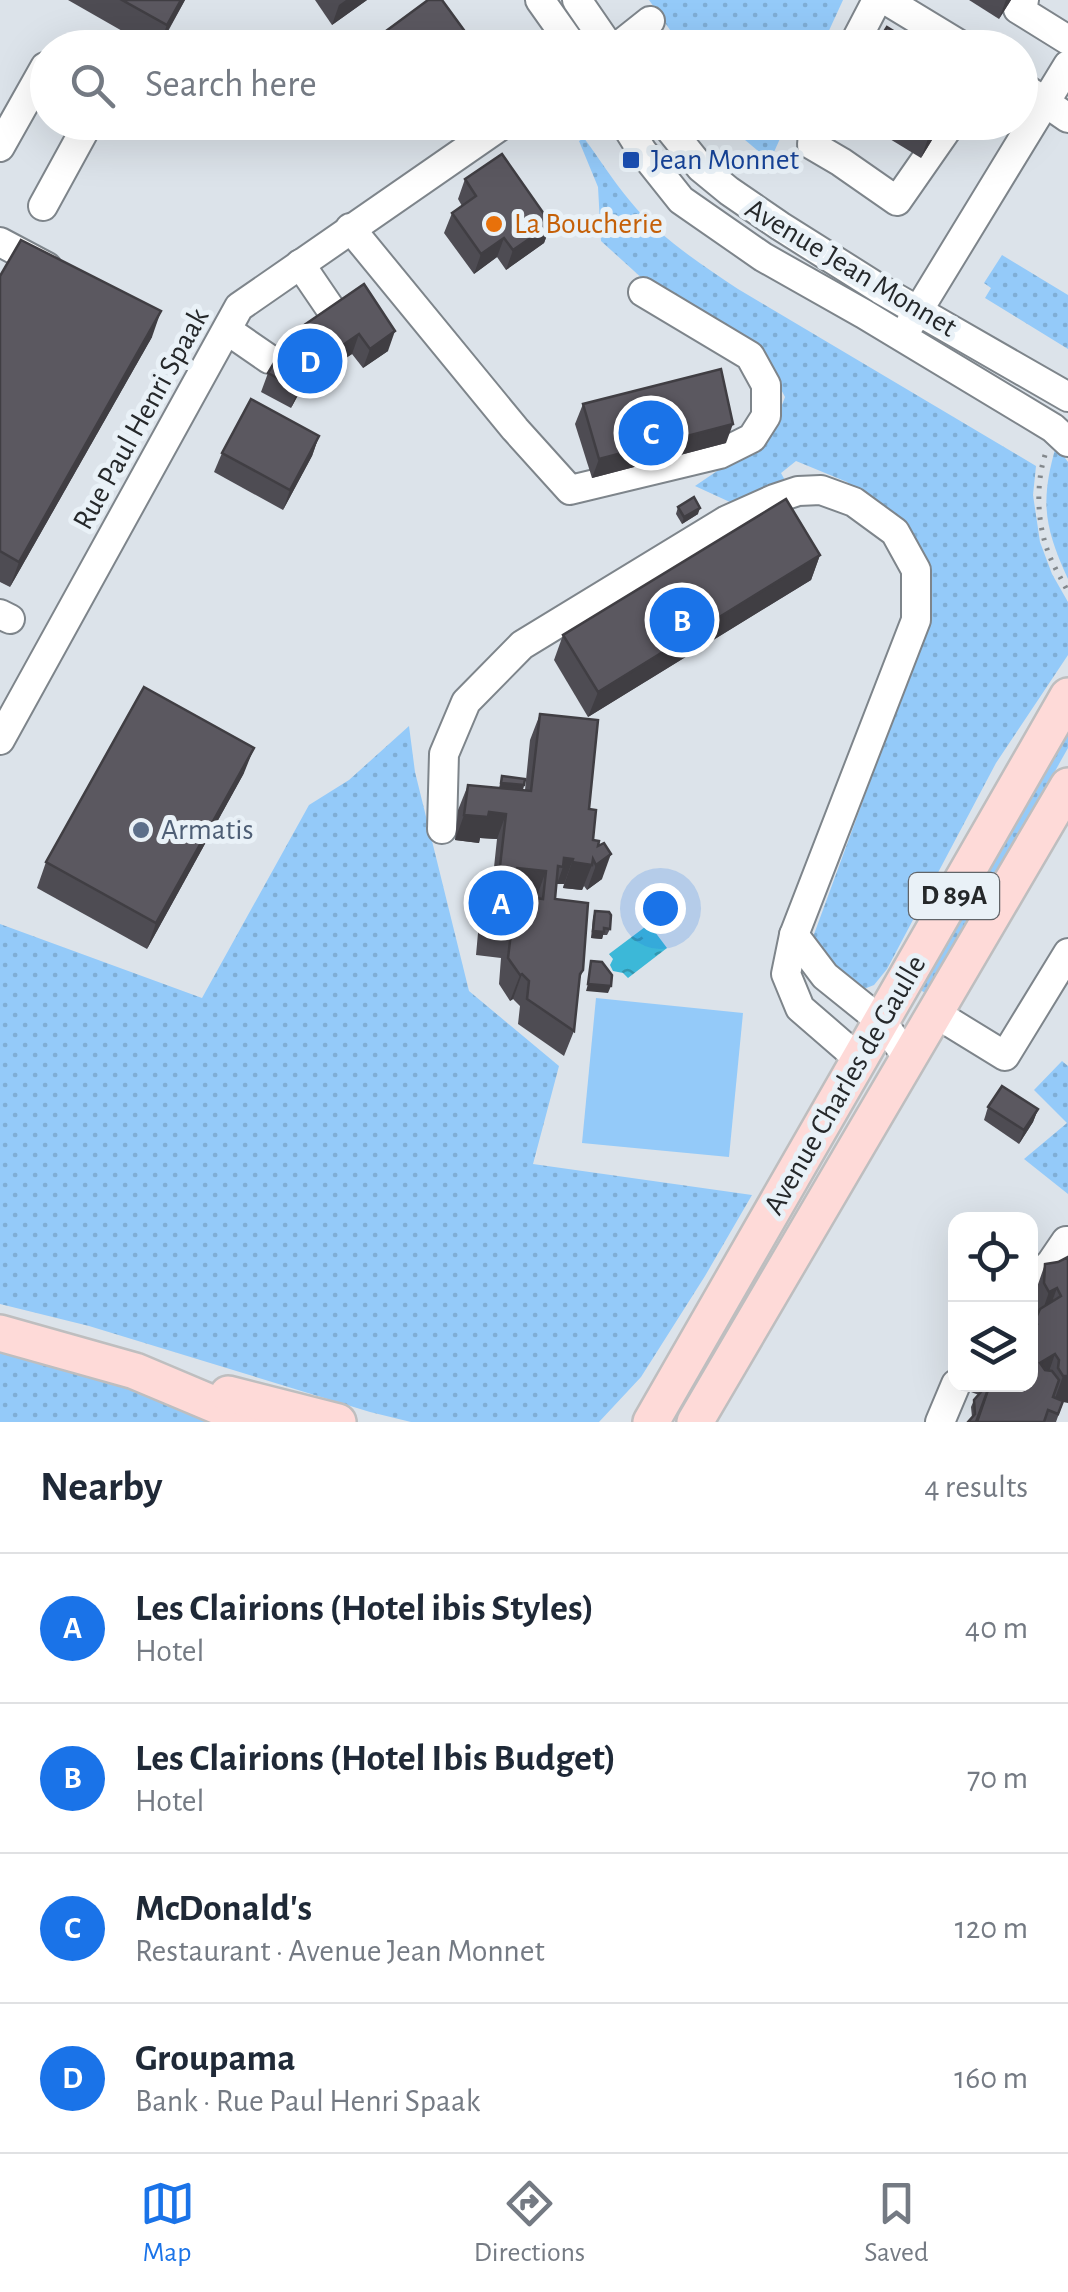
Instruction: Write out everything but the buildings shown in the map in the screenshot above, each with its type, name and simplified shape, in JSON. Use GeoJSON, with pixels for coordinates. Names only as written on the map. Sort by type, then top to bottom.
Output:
{"type":"FeatureCollection","features":[{"type":"Feature","properties":{"kind":"main road","name":"Avenue Charles de Gaulle"},"geometry":{"type":"LineString","coordinates":[[635,1422],[657,1410],[1068,696]]}},
{"type":"Feature","properties":{"kind":"main road","name":"Avenue Charles de Gaulle"},"geometry":{"type":"LineString","coordinates":[[695,1422],[1068,786]]}},
{"type":"Feature","properties":{"kind":"main road"},"geometry":{"type":"LineString","coordinates":[[0,1332],[338,1422]]}},
{"type":"Feature","properties":{"kind":"main road"},"geometry":{"type":"LineString","coordinates":[[135,1371],[256,1422]]}},
{"type":"Feature","properties":{"kind":"street"},"geometry":{"type":"LineString","coordinates":[[540,0],[561,30]]}},
{"type":"Feature","properties":{"kind":"street"},"geometry":{"type":"LineString","coordinates":[[577,0],[600,30]]}},
{"type":"Feature","properties":{"kind":"street"},"geometry":{"type":"LineString","coordinates":[[862,30],[878,0]]}},
{"type":"Feature","properties":{"kind":"street"},"geometry":{"type":"LineString","coordinates":[[886,0],[935,30]]}},
{"type":"Feature","properties":{"kind":"street"},"geometry":{"type":"LineString","coordinates":[[1024,0],[1018,9],[1068,40]]}},
{"type":"Feature","properties":{"kind":"street"},"geometry":{"type":"LineString","coordinates":[[638,30],[650,21]]}},
{"type":"Feature","properties":{"kind":"street"},"geometry":{"type":"LineString","coordinates":[[1038,137],[1057,110],[1068,65]]}},
{"type":"Feature","properties":{"kind":"street"},"geometry":{"type":"LineString","coordinates":[[0,147],[30,94]]}},
{"type":"Feature","properties":{"kind":"street"},"geometry":{"type":"LineString","coordinates":[[44,206],[79,140]]}},
{"type":"Feature","properties":{"kind":"street","name":"Rue Paul Henri Spaak"},"geometry":{"type":"LineString","coordinates":[[0,740],[239,307],[480,140]]}},
{"type":"Feature","properties":{"kind":"street","name":"Avenue Jean Monnet"},"geometry":{"type":"LineString","coordinates":[[635,140],[681,200],[763,257],[1053,428],[1058,442]]}},
{"type":"Feature","properties":{"kind":"street","name":"Avenue Jean Monnet"},"geometry":{"type":"LineString","coordinates":[[678,140],[700,168],[780,226],[1068,397]]}},
{"type":"Feature","properties":{"kind":"street"},"geometry":{"type":"LineString","coordinates":[[812,140],[812,145],[897,201],[939,140]]}},
{"type":"Feature","properties":{"kind":"street"},"geometry":{"type":"LineString","coordinates":[[903,337],[1036,140]]}},
{"type":"Feature","properties":{"kind":"street"},"geometry":{"type":"LineString","coordinates":[[0,228],[5,231],[0,241],[60,274]]}},
{"type":"Feature","properties":{"kind":"street"},"geometry":{"type":"LineString","coordinates":[[350,228],[570,490],[720,454],[752,438],[766,416],[766,385],[750,356],[643,292]]}},
{"type":"Feature","properties":{"kind":"street"},"geometry":{"type":"LineString","coordinates":[[300,264],[332,310]]}},
{"type":"Feature","properties":{"kind":"street"},"geometry":{"type":"LineString","coordinates":[[227,330],[270,359]]}},
{"type":"Feature","properties":{"kind":"street"},"geometry":{"type":"LineString","coordinates":[[442,829],[444,754],[466,702],[522,645],[727,520],[798,491],[821,490],[854,502],[895,532],[916,570],[916,620],[794,934],[786,974],[800,1008],[860,1060]]}},
{"type":"Feature","properties":{"kind":"street"},"geometry":{"type":"LineString","coordinates":[[794,934],[825,976],[882,1022],[908,1058]]}},
{"type":"Feature","properties":{"kind":"street"},"geometry":{"type":"LineString","coordinates":[[934,1014],[1005,1056],[1068,953]]}},
{"type":"Feature","properties":{"kind":"street"},"geometry":{"type":"LineString","coordinates":[[1038,1276],[1066,1241]]}},
{"type":"Feature","properties":{"kind":"street"},"geometry":{"type":"LineString","coordinates":[[940,1422],[953,1392]]}},
{"type":"Feature","properties":{"kind":"path"},"geometry":{"type":"LineString","coordinates":[[1058,442],[1042,466],[1039,509],[1047,550],[1068,592]]}},
{"type":"Feature","properties":{"kind":"shaded area"},"geometry":{"type":"Polygon","coordinates":[[[649,0],[843,0],[829,30],[670,30],[649,0]]]}},
{"type":"Feature","properties":{"kind":"shaded area"},"geometry":{"type":"Polygon","coordinates":[[[585,140],[641,214],[694,259],[1036,466],[1033,495],[1040,542],[1068,602],[1068,655],[996,763],[887,969],[874,985],[864,989],[844,981],[813,937],[912,667],[931,601],[913,539],[847,482],[796,461],[781,473],[787,484],[732,503],[695,486],[774,426],[785,397],[765,359],[655,290],[601,241],[598,187],[579,141],[585,140]]]}},
{"type":"Feature","properties":{"kind":"shaded area"},"geometry":{"type":"Polygon","coordinates":[[[745,140],[779,140],[770,161],[745,140]]]}},
{"type":"Feature","properties":{"kind":"shaded area"},"geometry":{"type":"Polygon","coordinates":[[[1002,255],[1068,295],[1068,349],[985,298],[991,288],[984,283],[1002,255]]]}},
{"type":"Feature","properties":{"kind":"shaded area"},"geometry":{"type":"Polygon","coordinates":[[[1056,446],[1068,462],[1068,579],[1047,514],[1048,483],[1056,446]]]}},
{"type":"Feature","properties":{"kind":"shaded area"},"geometry":{"type":"Polygon","coordinates":[[[1068,720],[1068,748],[929,996],[918,988],[1068,720]]]}},
{"type":"Feature","properties":{"kind":"shaded area"},"geometry":{"type":"Polygon","coordinates":[[[409,726],[415,772],[469,991],[559,1066],[533,1164],[752,1195],[641,1377],[599,1422],[411,1422],[89,1326],[0,1304],[0,924],[202,998],[309,805],[349,780],[409,726]]]}},
{"type":"Feature","properties":{"kind":"shaded area"},"geometry":{"type":"Polygon","coordinates":[[[596,998],[743,1013],[729,1157],[582,1143],[596,998]]]}},
{"type":"Feature","properties":{"kind":"shaded area"},"geometry":{"type":"Polygon","coordinates":[[[1062,1061],[1068,1066],[1068,1194],[1024,1159],[1067,1123],[1034,1090],[1062,1061]]]}},
{"type":"Feature","properties":{"kind":"shaded area"},"geometry":{"type":"Polygon","coordinates":[[[0,1349],[228,1418],[235,1422],[0,1422],[0,1349]]]}},
{"type":"Feature","properties":{"kind":"water"},"geometry":{"type":"Polygon","coordinates":[[[649,924],[667,948],[628,978],[613,971],[609,954],[649,924]]]}},
{"type":"Feature","properties":{"kind":"place","name":"Jean Monnet"},"geometry":{"type":"Point","coordinates":[631,160]}},
{"type":"Feature","properties":{"kind":"place","name":"La Boucherie"},"geometry":{"type":"Point","coordinates":[494,224]}},
{"type":"Feature","properties":{"kind":"place","name":"Groupama"},"geometry":{"type":"Point","coordinates":[310,361]}},
{"type":"Feature","properties":{"kind":"place","name":"McDonald's"},"geometry":{"type":"Point","coordinates":[651,433]}},
{"type":"Feature","properties":{"kind":"place","name":"Les Clairions (Hotel Ibis Budget)"},"geometry":{"type":"Point","coordinates":[682,620]}},
{"type":"Feature","properties":{"kind":"place","name":"Armatis"},"geometry":{"type":"Point","coordinates":[141,830]}},
{"type":"Feature","properties":{"kind":"place","name":"Les Clairions (Hotel ibis Styles)"},"geometry":{"type":"Point","coordinates":[501,903]}}]}
